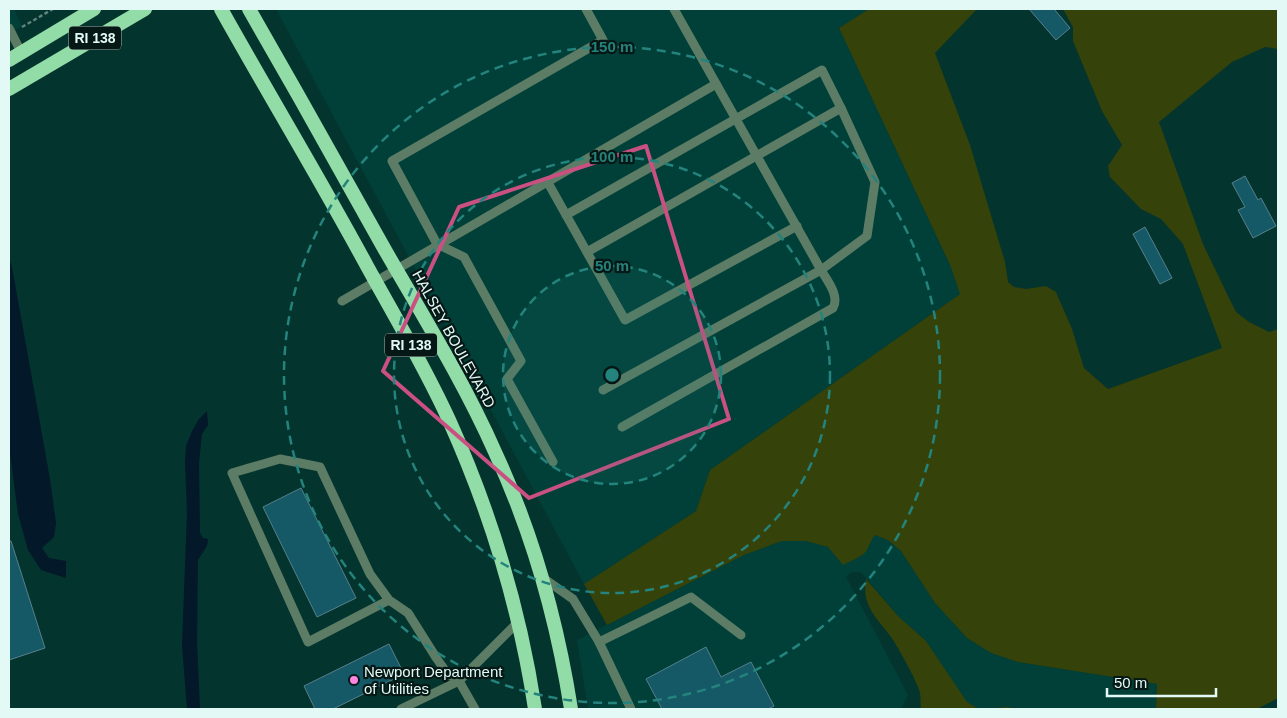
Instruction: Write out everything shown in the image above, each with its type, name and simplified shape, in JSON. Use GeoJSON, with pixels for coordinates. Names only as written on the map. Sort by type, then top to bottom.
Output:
{"type":"FeatureCollection","features":[{"type":"Feature","properties":{"kind":"highway","name":"RI 138"},"geometry":{"type":"LineString","coordinates":[[15,56],[94,9]]}},
{"type":"Feature","properties":{"kind":"highway","name":"RI 138"},"geometry":{"type":"LineString","coordinates":[[9,89],[144,9]]}},
{"type":"Feature","properties":{"kind":"highway","name":"RI 138"},"geometry":{"type":"LineString","coordinates":[[222,9],[376,281],[425,371],[460,444],[497,545],[518,622],[535,709]]}},
{"type":"Feature","properties":{"kind":"highway","name":"HALSEY BOULEVARD"},"geometry":{"type":"LineString","coordinates":[[249,9],[396,268],[484,428],[516,502],[543,578],[556,630],[571,709]]}},
{"type":"Feature","properties":{"kind":"lane"},"geometry":{"type":"LineString","coordinates":[[554,462],[507,379],[520,361],[516,352],[464,257],[437,244],[392,161],[603,40],[586,9]]}},
{"type":"Feature","properties":{"kind":"lane"},"geometry":{"type":"LineString","coordinates":[[622,428],[833,308],[836,297],[674,9]]}},
{"type":"Feature","properties":{"kind":"lane"},"geometry":{"type":"LineString","coordinates":[[9,28],[15,56]]}},
{"type":"Feature","properties":{"kind":"lane"},"geometry":{"type":"LineString","coordinates":[[566,215],[822,70],[875,182],[867,236],[821,270],[603,390]]}},
{"type":"Feature","properties":{"kind":"lane"},"geometry":{"type":"LineString","coordinates":[[342,301],[437,244],[716,84]]}},
{"type":"Feature","properties":{"kind":"lane"},"geometry":{"type":"LineString","coordinates":[[587,252],[841,108]]}},
{"type":"Feature","properties":{"kind":"lane"},"geometry":{"type":"LineString","coordinates":[[547,181],[625,320],[797,226]]}},
{"type":"Feature","properties":{"kind":"lane"},"geometry":{"type":"LineString","coordinates":[[389,600],[308,642],[232,473],[280,459],[320,466],[370,574],[389,600],[408,613],[447,673],[459,681],[475,709]]}},
{"type":"Feature","properties":{"kind":"lane"},"geometry":{"type":"LineString","coordinates":[[543,578],[573,599],[599,642],[631,709]]}},
{"type":"Feature","properties":{"kind":"lane"},"geometry":{"type":"LineString","coordinates":[[599,642],[690,597],[741,635]]}},
{"type":"Feature","properties":{"kind":"lane"},"geometry":{"type":"LineString","coordinates":[[401,709],[459,681],[518,622]]}},
{"type":"Feature","properties":{"kind":"path"},"geometry":{"type":"LineString","coordinates":[[23,26],[53,9]]}},
{"type":"Feature","properties":{"kind":"highlighted area"},"geometry":{"type":"Polygon","coordinates":[[[646,146],[729,419],[529,498],[383,371],[459,207],[646,146]]]}},
{"type":"Feature","properties":{"kind":"shaded area"},"geometry":{"type":"Polygon","coordinates":[[[9,9],[14,9],[22,26],[9,34],[9,9]]]}},
{"type":"Feature","properties":{"kind":"shaded area"},"geometry":{"type":"Polygon","coordinates":[[[276,9],[869,9],[839,28],[950,265],[960,294],[710,470],[696,511],[584,584],[276,9]]]}},
{"type":"Feature","properties":{"kind":"shaded area"},"geometry":{"type":"Polygon","coordinates":[[[9,258],[50,479],[56,523],[54,537],[42,548],[49,558],[66,561],[66,578],[41,570],[28,550],[18,514],[9,446],[9,258]]]}},
{"type":"Feature","properties":{"kind":"shaded area"},"geometry":{"type":"Polygon","coordinates":[[[207,411],[208,425],[202,434],[199,463],[200,533],[203,538],[208,539],[207,546],[198,560],[197,642],[200,709],[187,709],[182,645],[187,512],[186,446],[199,419],[207,411]]]}},
{"type":"Feature","properties":{"kind":"shaded area"},"geometry":{"type":"Polygon","coordinates":[[[875,535],[888,540],[901,551],[935,603],[967,638],[991,653],[1018,662],[1157,684],[1156,709],[1020,709],[1007,707],[979,709],[966,702],[926,641],[898,616],[861,572],[851,572],[846,577],[908,695],[901,709],[588,709],[577,640],[744,555],[782,541],[806,541],[828,547],[868,549],[869,542],[875,535]]]}},
{"type":"Feature","properties":{"kind":"green space"},"geometry":{"type":"Polygon","coordinates":[[[869,9],[977,9],[935,53],[970,145],[1005,262],[1008,282],[1014,287],[1026,289],[1046,286],[1056,292],[1072,329],[1084,368],[1108,389],[1222,348],[1183,244],[1161,219],[1141,209],[1110,177],[1108,166],[1122,145],[1102,111],[1073,41],[1073,27],[1063,9],[1278,9],[1278,49],[1265,47],[1232,62],[1159,122],[1203,244],[1236,312],[1249,322],[1269,332],[1278,329],[1278,698],[1257,709],[1156,709],[1157,684],[1018,662],[991,653],[967,638],[935,603],[901,551],[888,540],[875,535],[865,552],[843,565],[828,547],[806,541],[782,541],[744,555],[607,625],[584,584],[696,511],[710,470],[960,294],[950,265],[839,28],[869,9]]]}},
{"type":"Feature","properties":{"kind":"green space"},"geometry":{"type":"Polygon","coordinates":[[[866,579],[898,616],[926,641],[967,702],[979,709],[921,709],[920,693],[912,674],[891,637],[871,611],[868,604],[865,588],[866,579]]]}},
{"type":"Feature","properties":{"kind":"green space"},"geometry":{"type":"Polygon","coordinates":[[[1007,707],[1020,709],[979,709],[1007,707]]]}},
{"type":"Feature","properties":{"kind":"building"},"geometry":{"type":"Polygon","coordinates":[[[1029,9],[1054,9],[1070,28],[1056,40],[1029,9]]]}},
{"type":"Feature","properties":{"kind":"building"},"geometry":{"type":"Polygon","coordinates":[[[1245,176],[1258,200],[1261,198],[1276,226],[1253,238],[1238,210],[1245,207],[1232,183],[1245,176]]]}},
{"type":"Feature","properties":{"kind":"building"},"geometry":{"type":"Polygon","coordinates":[[[1145,227],[1172,278],[1160,284],[1133,234],[1145,227]]]}},
{"type":"Feature","properties":{"kind":"building"},"geometry":{"type":"Polygon","coordinates":[[[301,488],[356,598],[317,617],[263,507],[301,488]]]}},
{"type":"Feature","properties":{"kind":"building"},"geometry":{"type":"Polygon","coordinates":[[[9,541],[11,541],[45,648],[9,660],[9,541]]]}},
{"type":"Feature","properties":{"kind":"building","name":"Newport Department of Utilities"},"geometry":{"type":"Polygon","coordinates":[[[389,644],[404,674],[333,709],[315,709],[304,686],[389,644]]]}},
{"type":"Feature","properties":{"kind":"building"},"geometry":{"type":"Polygon","coordinates":[[[706,647],[721,677],[751,662],[774,706],[768,709],[662,709],[646,679],[706,647]]]}},
{"type":"Feature","properties":{"kind":"place","name":"Newport Department of Utilities"},"geometry":{"type":"Point","coordinates":[354,680]}}]}
